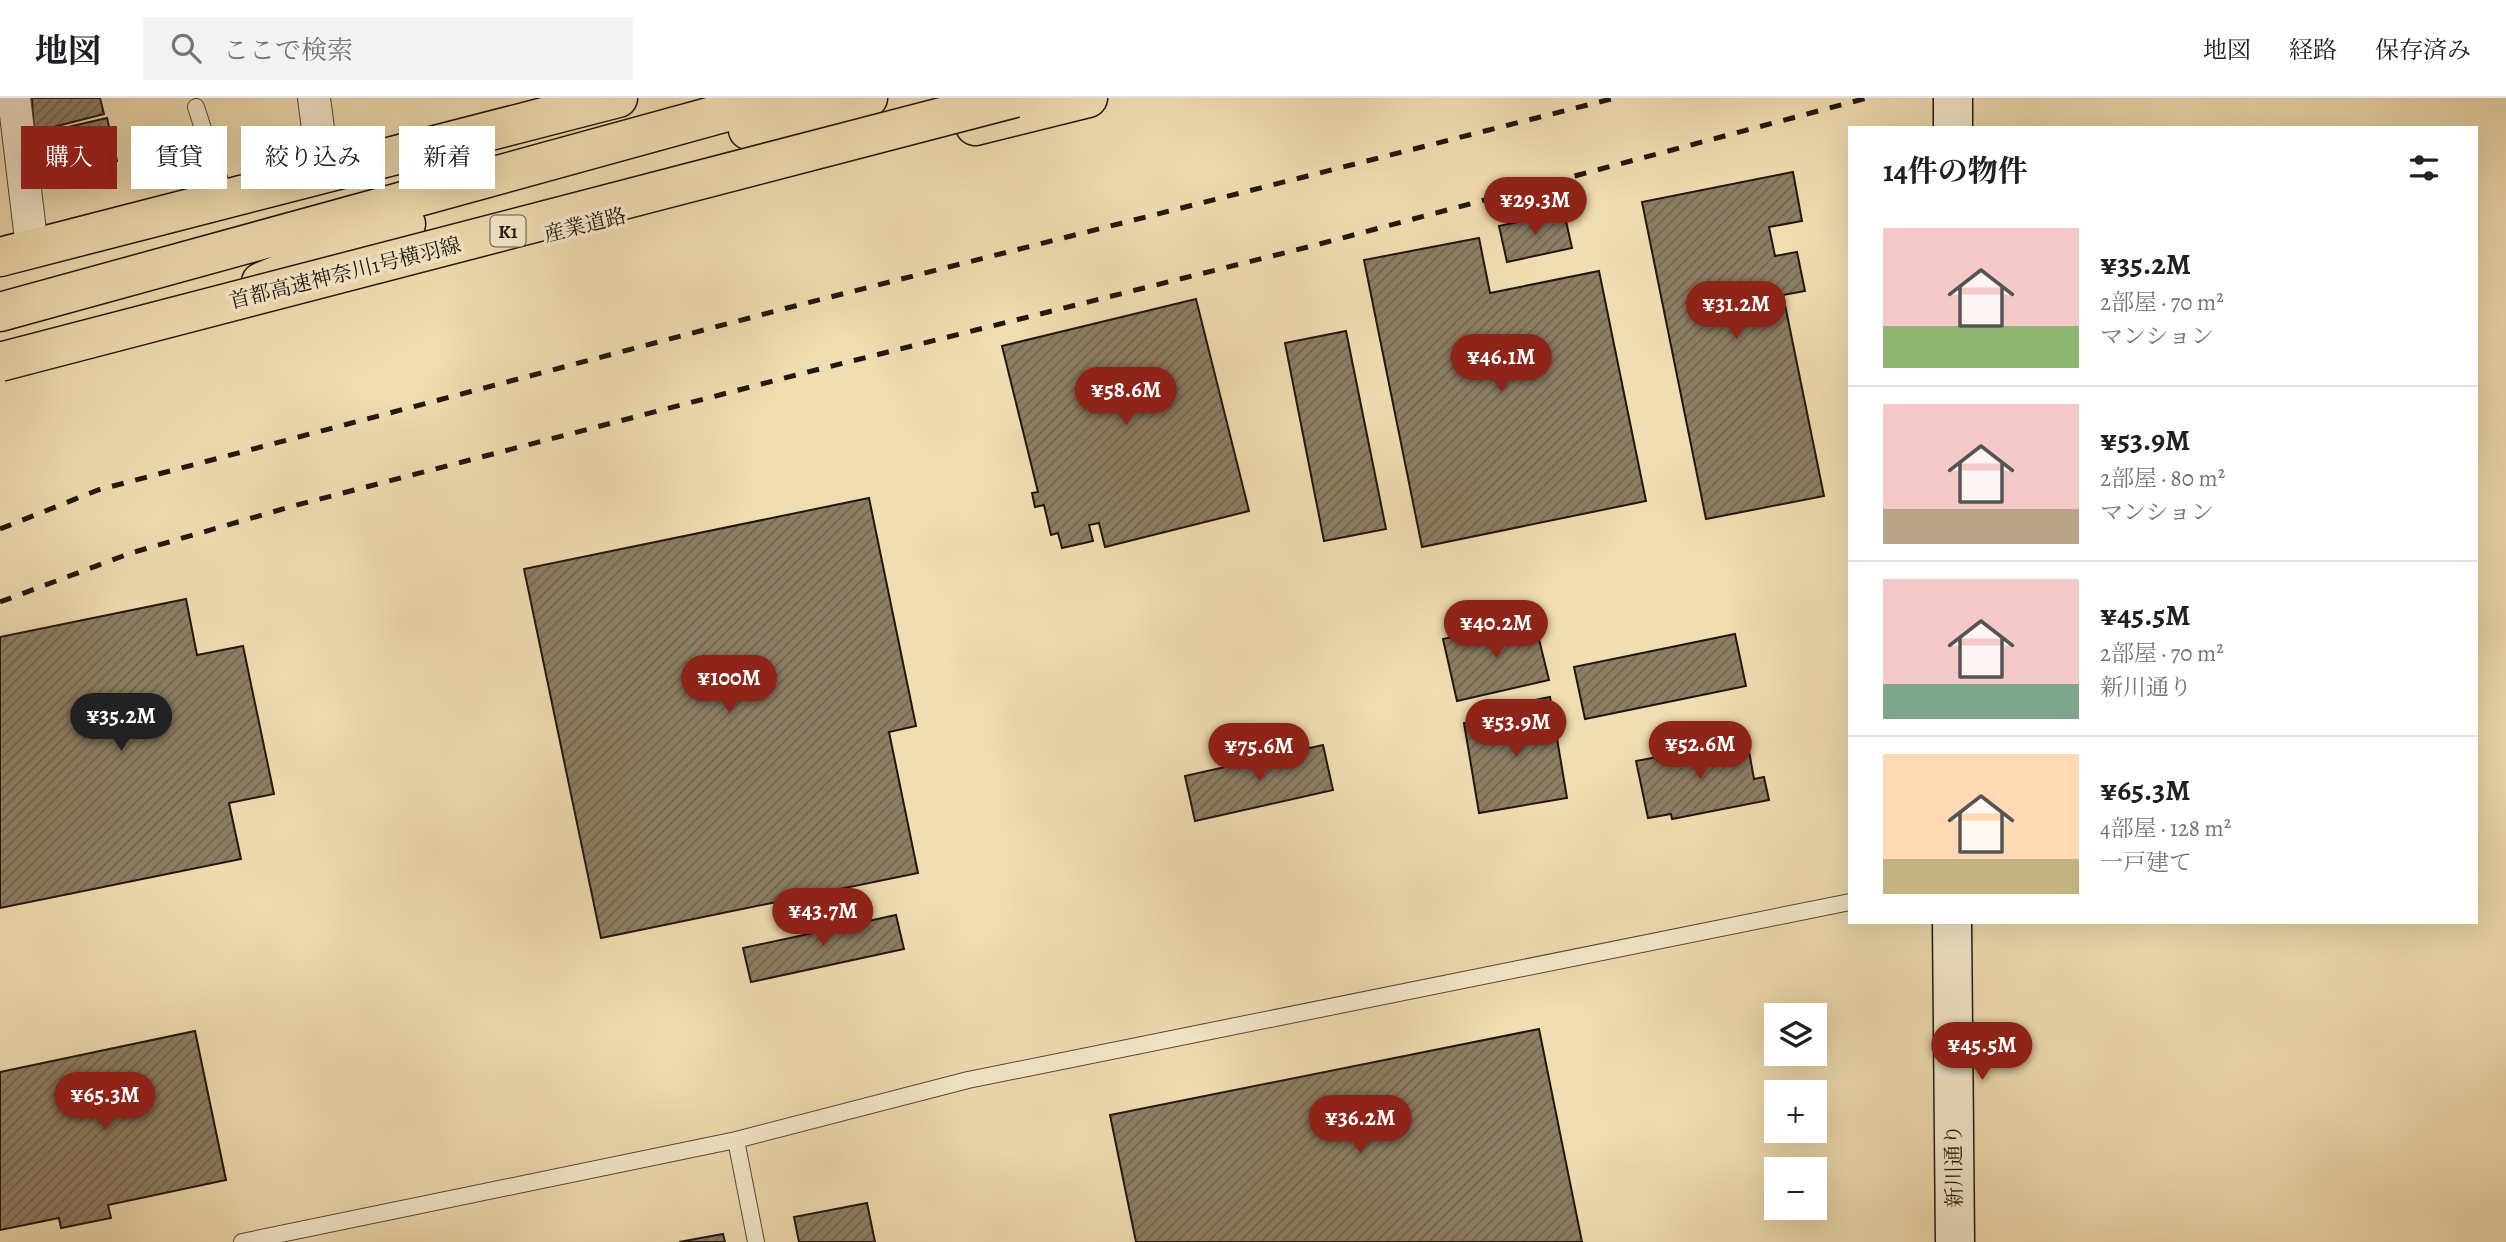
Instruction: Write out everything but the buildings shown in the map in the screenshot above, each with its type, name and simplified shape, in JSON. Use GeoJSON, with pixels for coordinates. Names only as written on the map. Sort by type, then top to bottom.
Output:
{"type":"FeatureCollection","features":[{"type":"Feature","properties":{"kind":"main road"},"geometry":{"type":"LineString","coordinates":[[385,143],[553,98]]}},
{"type":"Feature","properties":{"kind":"main road"},"geometry":{"type":"LineString","coordinates":[[0,257],[618,98]]}},
{"type":"Feature","properties":{"kind":"main road"},"geometry":{"type":"LineString","coordinates":[[108,345],[383,231],[512,181],[778,98]]}},
{"type":"Feature","properties":{"kind":"main road"},"geometry":{"type":"LineString","coordinates":[[0,312],[512,181],[867,98]]}},
{"type":"Feature","properties":{"kind":"main road","name":"首都高速神奈川1号横羽線"},"geometry":{"type":"LineString","coordinates":[[0,362],[1014,98]]}},
{"type":"Feature","properties":{"kind":"main road","name":"産業道路"},"geometry":{"type":"LineString","coordinates":[[0,372],[965,113],[1088,98]]}},
{"type":"Feature","properties":{"kind":"main road"},"geometry":{"type":"LineString","coordinates":[[1952,98],[1952,126]]}},
{"type":"Feature","properties":{"kind":"main road"},"geometry":{"type":"LineString","coordinates":[[15,236],[201,189]]}},
{"type":"Feature","properties":{"kind":"main road","name":"新川通り"},"geometry":{"type":"LineString","coordinates":[[1952,924],[1955,1242]]}},
{"type":"Feature","properties":{"kind":"street"},"geometry":{"type":"LineString","coordinates":[[14,98],[15,236]]}},
{"type":"Feature","properties":{"kind":"street"},"geometry":{"type":"LineString","coordinates":[[314,98],[318,126]]}},
{"type":"Feature","properties":{"kind":"lane"},"geometry":{"type":"LineString","coordinates":[[196,107],[202,126]]}},
{"type":"Feature","properties":{"kind":"lane"},"geometry":{"type":"LineString","coordinates":[[242,1242],[736,1140],[968,1080],[1848,902]]}},
{"type":"Feature","properties":{"kind":"lane"},"geometry":{"type":"LineString","coordinates":[[736,1140],[756,1242]]}},
{"type":"Feature","properties":{"kind":"railway"},"geometry":{"type":"LineString","coordinates":[[0,529],[98,490],[787,308],[1615,98]]}},
{"type":"Feature","properties":{"kind":"railway"},"geometry":{"type":"LineString","coordinates":[[0,602],[131,553],[293,506],[804,373],[1312,246],[1867,98]]}}]}
